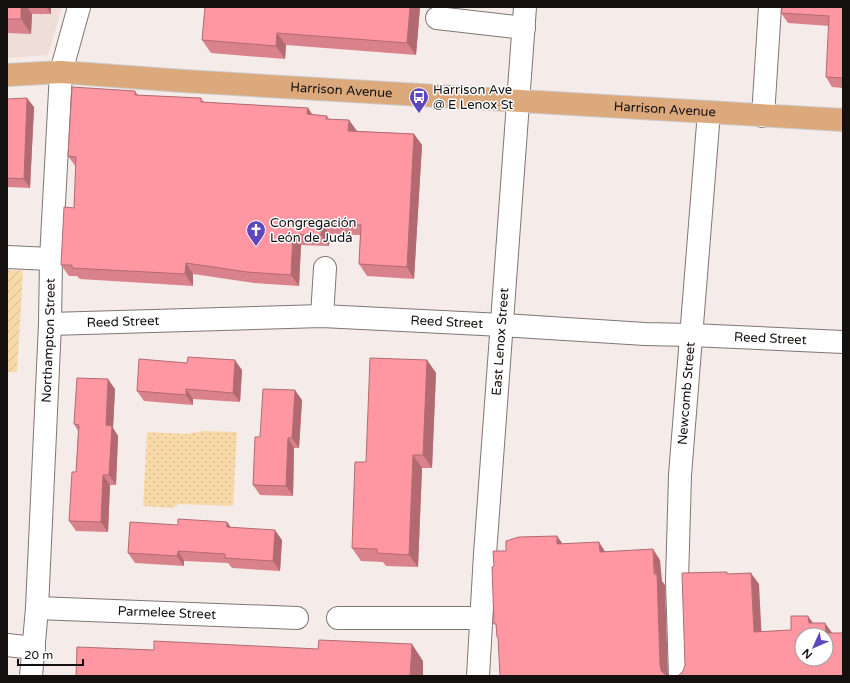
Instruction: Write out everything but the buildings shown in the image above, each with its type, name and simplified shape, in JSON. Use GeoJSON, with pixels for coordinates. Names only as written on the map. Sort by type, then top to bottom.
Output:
{"type":"FeatureCollection","features":[{"type":"Feature","properties":{"kind":"main road","name":"Harrison Avenue"},"geometry":{"type":"LineString","coordinates":[[7,74],[61,72],[183,81],[843,120]]}},
{"type":"Feature","properties":{"kind":"street","name":"Northampton Street"},"geometry":{"type":"LineString","coordinates":[[31,676],[37,608],[50,324],[51,259],[61,72],[79,7]]}},
{"type":"Feature","properties":{"kind":"street"},"geometry":{"type":"LineString","coordinates":[[763,116],[770,7]]}},
{"type":"Feature","properties":{"kind":"street"},"geometry":{"type":"LineString","coordinates":[[437,18],[524,17]]}},
{"type":"Feature","properties":{"kind":"street","name":"East Lenox Street"},"geometry":{"type":"LineString","coordinates":[[478,676],[524,17]]}},
{"type":"Feature","properties":{"kind":"street","name":"Newcomb Street"},"geometry":{"type":"LineString","coordinates":[[680,676],[678,581],[680,475],[709,112]]}},
{"type":"Feature","properties":{"kind":"street"},"geometry":{"type":"LineString","coordinates":[[7,257],[51,259]]}},
{"type":"Feature","properties":{"kind":"street"},"geometry":{"type":"LineString","coordinates":[[322,316],[325,268]]}},
{"type":"Feature","properties":{"kind":"street","name":"Reed Street"},"geometry":{"type":"LineString","coordinates":[[50,324],[322,316],[645,334],[843,342]]}},
{"type":"Feature","properties":{"kind":"street","name":"Parmelee Street"},"geometry":{"type":"LineString","coordinates":[[37,608],[297,618]]}},
{"type":"Feature","properties":{"kind":"street"},"geometry":{"type":"LineString","coordinates":[[338,618],[481,618]]}},
{"type":"Feature","properties":{"kind":"street"},"geometry":{"type":"LineString","coordinates":[[7,645],[34,648]]}},
{"type":"Feature","properties":{"kind":"shaded area"},"geometry":{"type":"Polygon","coordinates":[[[7,7],[62,7],[48,55],[7,58],[7,7]]]}},
{"type":"Feature","properties":{"kind":"shaded area"},"geometry":{"type":"Polygon","coordinates":[[[7,270],[23,271],[17,372],[7,372],[7,270]]]}},
{"type":"Feature","properties":{"kind":"shaded area"},"geometry":{"type":"Polygon","coordinates":[[[204,431],[237,432],[233,506],[179,504],[173,508],[143,506],[147,432],[186,434],[204,431]]]}},
{"type":"Feature","properties":{"kind":"place","name":"Harrison Ave @ E Lenox St"},"geometry":{"type":"Point","coordinates":[419,114]}},
{"type":"Feature","properties":{"kind":"place","name":"Congregación León de Judá"},"geometry":{"type":"Point","coordinates":[256,247]}}]}
